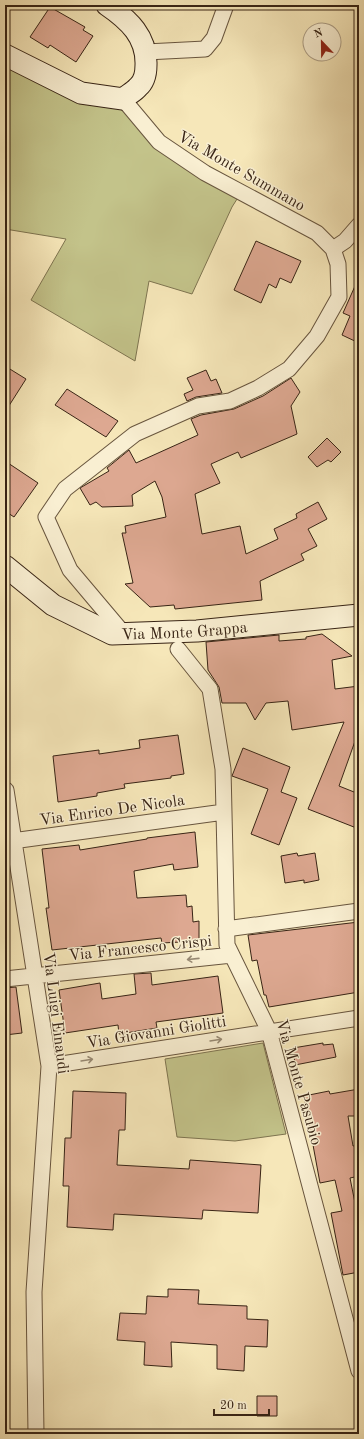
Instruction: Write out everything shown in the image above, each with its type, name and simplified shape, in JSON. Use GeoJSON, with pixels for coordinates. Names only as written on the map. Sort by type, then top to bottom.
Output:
{"type":"FeatureCollection","features":[{"type":"Feature","properties":{"kind":"street"},"geometry":{"type":"LineString","coordinates":[[5,55],[81,93],[123,99],[138,87],[146,73],[146,52],[141,38],[123,16],[107,5]]}},
{"type":"Feature","properties":{"kind":"street"},"geometry":{"type":"LineString","coordinates":[[146,52],[205,49],[214,38],[226,5]]}},
{"type":"Feature","properties":{"kind":"street","name":"Via Monte Summano"},"geometry":{"type":"LineString","coordinates":[[123,99],[159,142],[205,172],[317,233],[333,249]]}},
{"type":"Feature","properties":{"kind":"street"},"geometry":{"type":"LineString","coordinates":[[124,634],[70,570],[46,516],[65,489],[135,434],[198,406],[230,401],[258,388],[289,369],[317,336],[339,297],[338,264],[333,249],[345,241],[359,224]]}},
{"type":"Feature","properties":{"kind":"street","name":"Via Monte Grappa"},"geometry":{"type":"LineString","coordinates":[[5,566],[53,605],[112,634],[197,631],[359,615]]}},
{"type":"Feature","properties":{"kind":"street","name":"Via Monte Pasubio"},"geometry":{"type":"LineString","coordinates":[[178,649],[210,689],[222,769],[227,945],[269,1031],[359,1371]]}},
{"type":"Feature","properties":{"kind":"street","name":"Via Luigi Einaudi"},"geometry":{"type":"LineString","coordinates":[[6,790],[10,842],[35,976],[49,1066],[34,1292],[36,1434]]}},
{"type":"Feature","properties":{"kind":"street","name":"Via Enrico De Nicola"},"geometry":{"type":"LineString","coordinates":[[10,842],[224,812]]}},
{"type":"Feature","properties":{"kind":"street"},"geometry":{"type":"LineString","coordinates":[[226,929],[359,911]]}},
{"type":"Feature","properties":{"kind":"street","name":"Via Francesco Crispi"},"geometry":{"type":"LineString","coordinates":[[5,979],[232,955]]}},
{"type":"Feature","properties":{"kind":"street","name":"Via Giovanni Giolitti"},"geometry":{"type":"LineString","coordinates":[[49,1066],[359,1018]]}},
{"type":"Feature","properties":{"kind":"green space"},"geometry":{"type":"Polygon","coordinates":[[[5,56],[124,100],[158,141],[244,188],[232,207],[192,294],[149,281],[135,361],[31,300],[66,239],[5,229],[5,56]]]}},
{"type":"Feature","properties":{"kind":"green space"},"geometry":{"type":"Polygon","coordinates":[[[263,1043],[286,1134],[235,1141],[177,1137],[165,1059],[263,1043]]]}},
{"type":"Feature","properties":{"kind":"building"},"geometry":{"type":"Polygon","coordinates":[[[50,7],[85,27],[83,30],[93,36],[76,62],[50,45],[48,48],[30,37],[50,7]]]}},
{"type":"Feature","properties":{"kind":"building"},"geometry":{"type":"Polygon","coordinates":[[[256,241],[301,261],[291,283],[280,278],[276,288],[269,284],[261,303],[234,290],[256,241]]]}},
{"type":"Feature","properties":{"kind":"building"},"geometry":{"type":"Polygon","coordinates":[[[359,277],[359,343],[342,335],[350,316],[343,313],[359,277]]]}},
{"type":"Feature","properties":{"kind":"building"},"geometry":{"type":"Polygon","coordinates":[[[5,366],[26,379],[5,412],[5,366]]]}},
{"type":"Feature","properties":{"kind":"building"},"geometry":{"type":"Polygon","coordinates":[[[206,370],[211,381],[216,379],[222,393],[196,397],[187,401],[184,394],[193,390],[187,378],[206,370]]]}},
{"type":"Feature","properties":{"kind":"building"},"geometry":{"type":"Polygon","coordinates":[[[291,378],[300,392],[291,406],[297,434],[241,458],[238,452],[211,464],[220,483],[195,494],[202,534],[240,526],[246,554],[278,539],[274,529],[297,518],[296,514],[318,502],[327,519],[308,529],[317,546],[301,554],[304,560],[260,581],[262,600],[175,609],[174,605],[150,607],[125,584],[133,583],[122,533],[126,533],[125,526],[166,517],[162,497],[155,481],[132,495],[133,506],[102,507],[96,502],[90,505],[80,488],[109,471],[107,468],[129,450],[136,463],[198,435],[191,419],[201,415],[234,409],[263,396],[291,378]]]}},
{"type":"Feature","properties":{"kind":"building"},"geometry":{"type":"Polygon","coordinates":[[[67,389],[118,421],[106,437],[55,405],[67,389]]]}},
{"type":"Feature","properties":{"kind":"building"},"geometry":{"type":"Polygon","coordinates":[[[327,438],[341,452],[331,462],[328,460],[317,467],[308,457],[327,438]]]}},
{"type":"Feature","properties":{"kind":"building"},"geometry":{"type":"Polygon","coordinates":[[[5,461],[38,483],[14,517],[5,511],[5,461]]]}},
{"type":"Feature","properties":{"kind":"building"},"geometry":{"type":"Polygon","coordinates":[[[322,634],[352,656],[332,660],[335,689],[359,686],[359,730],[339,786],[359,794],[359,829],[308,809],[344,722],[292,730],[288,701],[266,703],[255,720],[246,703],[222,703],[219,687],[208,670],[206,642],[279,635],[279,641],[306,639],[306,637],[322,634]]]}},
{"type":"Feature","properties":{"kind":"building"},"geometry":{"type":"Polygon","coordinates":[[[178,735],[184,774],[171,776],[171,778],[124,784],[125,788],[97,793],[97,796],[58,802],[53,756],[99,750],[99,754],[140,748],[139,740],[178,735]]]}},
{"type":"Feature","properties":{"kind":"building"},"geometry":{"type":"Polygon","coordinates":[[[243,748],[290,767],[281,792],[297,798],[279,845],[251,834],[268,789],[232,776],[243,748]]]}},
{"type":"Feature","properties":{"kind":"building"},"geometry":{"type":"Polygon","coordinates":[[[195,832],[198,867],[174,870],[173,864],[134,871],[137,898],[186,895],[187,907],[192,906],[193,922],[199,921],[199,941],[162,943],[161,938],[52,950],[46,908],[49,908],[42,849],[79,845],[80,850],[147,838],[195,832]]]}},
{"type":"Feature","properties":{"kind":"building"},"geometry":{"type":"Polygon","coordinates":[[[297,853],[298,856],[315,853],[319,880],[304,883],[304,880],[285,883],[281,856],[297,853]]]}},
{"type":"Feature","properties":{"kind":"building"},"geometry":{"type":"Polygon","coordinates":[[[359,922],[359,992],[269,1007],[266,995],[264,995],[257,960],[252,961],[248,935],[359,922]]]}},
{"type":"Feature","properties":{"kind":"building"},"geometry":{"type":"Polygon","coordinates":[[[151,973],[152,985],[218,976],[223,1013],[156,1022],[157,1028],[119,1034],[118,1025],[65,1033],[59,990],[100,983],[102,999],[136,994],[134,974],[151,973]]]}},
{"type":"Feature","properties":{"kind":"building"},"geometry":{"type":"Polygon","coordinates":[[[16,987],[22,1033],[5,1035],[5,988],[16,987]]]}},
{"type":"Feature","properties":{"kind":"building"},"geometry":{"type":"Polygon","coordinates":[[[323,1043],[323,1045],[333,1044],[336,1057],[295,1065],[293,1048],[323,1043]]]}},
{"type":"Feature","properties":{"kind":"building"},"geometry":{"type":"Polygon","coordinates":[[[359,1089],[359,1116],[348,1116],[353,1146],[359,1145],[359,1176],[350,1178],[356,1208],[359,1207],[359,1272],[343,1275],[331,1213],[342,1211],[335,1180],[320,1183],[304,1096],[329,1091],[330,1094],[359,1089]]]}},
{"type":"Feature","properties":{"kind":"building"},"geometry":{"type":"Polygon","coordinates":[[[73,1091],[126,1093],[125,1130],[119,1130],[117,1165],[189,1169],[190,1160],[261,1165],[258,1213],[203,1210],[202,1219],[114,1214],[113,1230],[67,1227],[69,1186],[63,1186],[65,1138],[71,1138],[73,1091]]]}},
{"type":"Feature","properties":{"kind":"building"},"geometry":{"type":"Polygon","coordinates":[[[168,1289],[199,1290],[198,1304],[247,1306],[247,1319],[268,1320],[267,1347],[245,1346],[244,1371],[217,1369],[217,1345],[171,1342],[172,1367],[144,1365],[145,1342],[117,1340],[120,1313],[146,1314],[147,1296],[168,1297],[168,1289]]]}},
{"type":"Feature","properties":{"kind":"building"},"geometry":{"type":"Polygon","coordinates":[[[257,1396],[277,1396],[277,1416],[257,1416],[257,1396]]]}}]}
